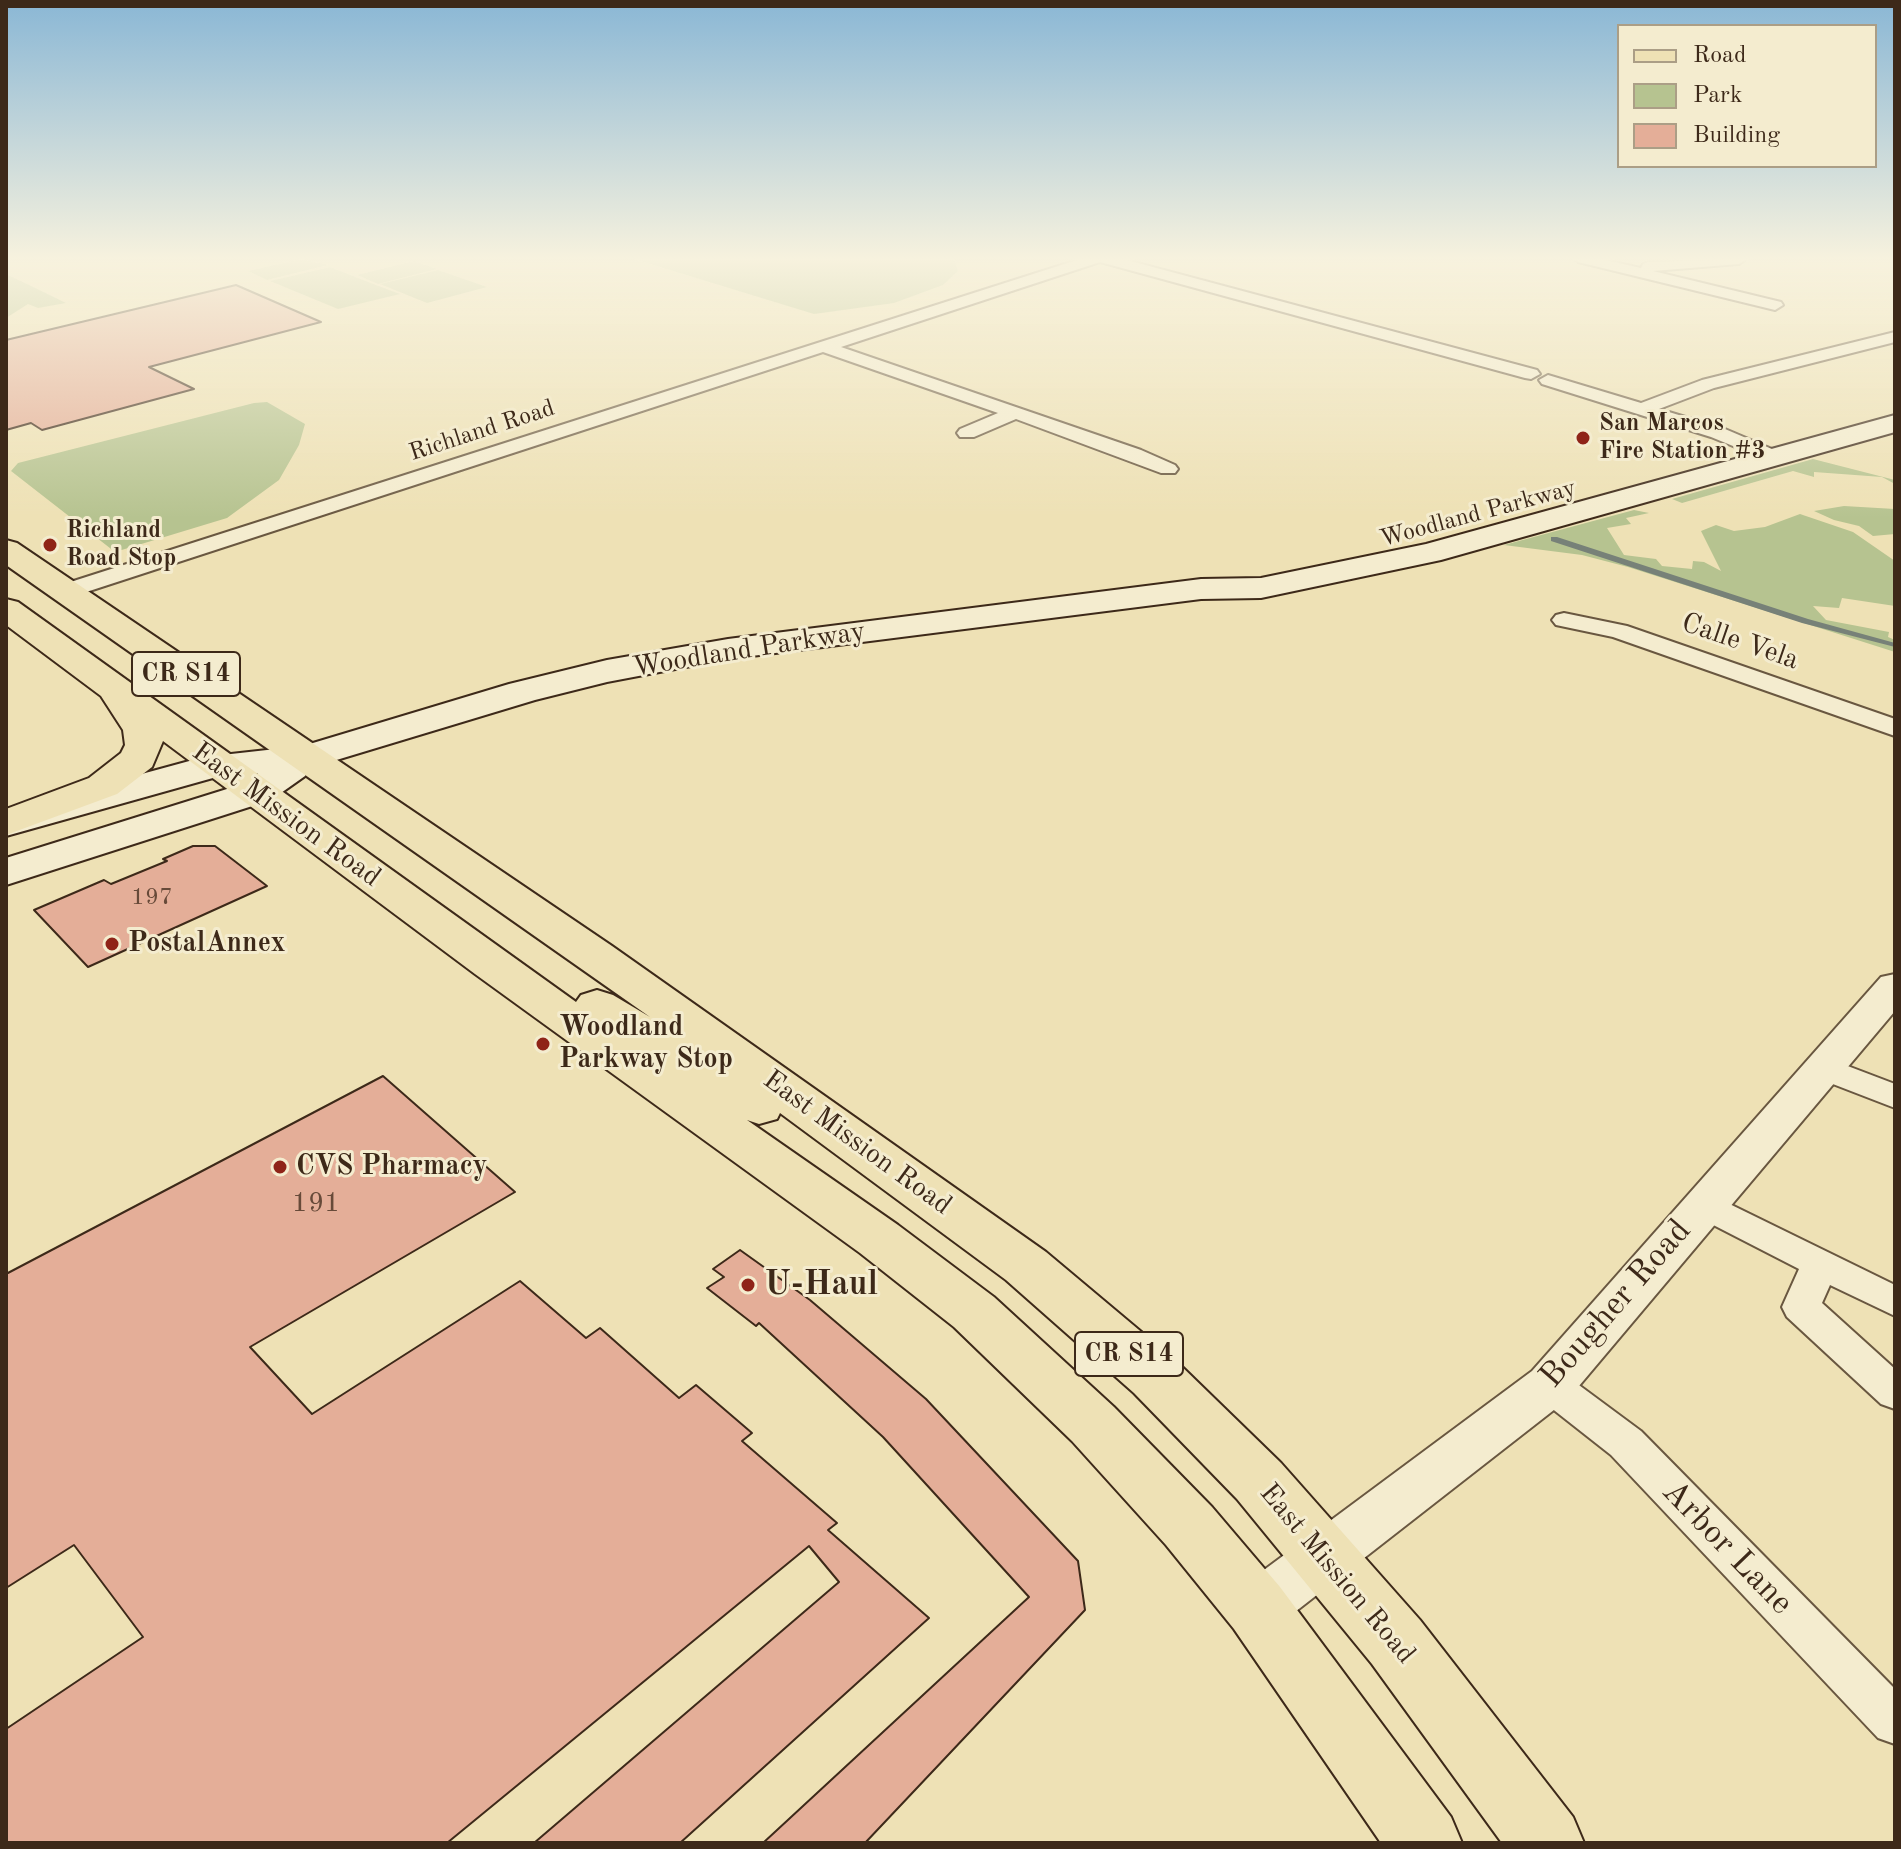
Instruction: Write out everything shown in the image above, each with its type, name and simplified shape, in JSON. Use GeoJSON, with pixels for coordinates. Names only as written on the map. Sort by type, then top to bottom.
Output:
{"type":"FeatureCollection","features":[{"type":"Feature","properties":{"kind":"main road","name":"Woodland Parkway"},"geometry":{"type":"LineString","coordinates":[[1201,589],[1242,570],[1414,533],[1739,441],[1895,401]]}},
{"type":"Feature","properties":{"kind":"main road","name":"Woodland Parkway"},"geometry":{"type":"LineString","coordinates":[[6,824],[218,765],[306,757],[522,692],[607,671],[728,649],[1201,589],[1261,588],[1430,553],[1895,423]]}},
{"type":"Feature","properties":{"kind":"main road","name":"East Mission Road"},"geometry":{"type":"LineString","coordinates":[[6,550],[596,956],[1026,1266],[1155,1377],[1259,1481],[1396,1642],[1547,1843]]}},
{"type":"Feature","properties":{"kind":"main road","name":"East Mission Road"},"geometry":{"type":"LineString","coordinates":[[6,609],[491,964],[828,1202],[974,1312],[1093,1424],[1189,1526],[1257,1608],[1425,1843]]}},
{"type":"Feature","properties":{"kind":"main road"},"geometry":{"type":"LineString","coordinates":[[6,824],[103,786],[138,759],[144,745],[142,730],[113,688]]}},
{"type":"Feature","properties":{"kind":"main road","name":"Woodland Parkway"},"geometry":{"type":"LineString","coordinates":[[6,872],[257,792],[306,757]]}},
{"type":"Feature","properties":{"kind":"main road"},"geometry":{"type":"LineString","coordinates":[[491,964],[505,957],[521,957],[816,1144],[908,1179]]}},
{"type":"Feature","properties":{"kind":"street","name":"Richland Road"},"geometry":{"type":"LineString","coordinates":[[66,591],[830,345]]}},
{"type":"Feature","properties":{"kind":"street"},"geometry":{"type":"LineString","coordinates":[[1423,345],[1642,409],[1739,441],[1772,456]]}},
{"type":"Feature","properties":{"kind":"street"},"geometry":{"type":"LineString","coordinates":[[1642,409],[1708,384],[1862,345]]}},
{"type":"Feature","properties":{"kind":"street"},"geometry":{"type":"LineString","coordinates":[[825,347],[1168,469]]}},
{"type":"Feature","properties":{"kind":"street"},"geometry":{"type":"LineString","coordinates":[[967,433],[1015,413]]}},
{"type":"Feature","properties":{"kind":"street","name":"Calle Vela"},"geometry":{"type":"LineString","coordinates":[[1564,620],[1619,631],[1895,728]]}},
{"type":"Feature","properties":{"kind":"street","name":"Bougher Road"},"geometry":{"type":"LineString","coordinates":[[1257,1608],[1550,1385],[1703,1204],[1895,986]]}},
{"type":"Feature","properties":{"kind":"street"},"geometry":{"type":"LineString","coordinates":[[1824,1068],[1895,1097]]}},
{"type":"Feature","properties":{"kind":"street"},"geometry":{"type":"LineString","coordinates":[[1703,1204],[1895,1302]]}},
{"type":"Feature","properties":{"kind":"street"},"geometry":{"type":"LineString","coordinates":[[1820,1264],[1801,1307],[1895,1393]]}},
{"type":"Feature","properties":{"kind":"street","name":"Arbor Lane"},"geometry":{"type":"LineString","coordinates":[[1550,1385],[1626,1443],[1895,1722]]}},
{"type":"Feature","properties":{"kind":"green space"},"geometry":{"type":"Polygon","coordinates":[[[267,402],[305,424],[299,445],[279,480],[227,518],[115,552],[11,471],[18,463],[267,402]]]}},
{"type":"Feature","properties":{"kind":"green space"},"geometry":{"type":"Polygon","coordinates":[[[1813,459],[1895,480],[1895,484],[1882,477],[1814,472],[1814,477],[1793,471],[1682,503],[1672,499],[1813,459]]]}},
{"type":"Feature","properties":{"kind":"green space"},"geometry":{"type":"Polygon","coordinates":[[[1844,506],[1895,509],[1895,534],[1873,536],[1859,526],[1814,511],[1844,506]]]}},
{"type":"Feature","properties":{"kind":"green space"},"geometry":{"type":"Polygon","coordinates":[[[1634,510],[1649,513],[1626,518],[1631,524],[1607,528],[1624,555],[1656,559],[1662,566],[1692,569],[1693,561],[1704,562],[1721,571],[1701,531],[1716,525],[1734,531],[1765,527],[1800,514],[1853,532],[1895,561],[1895,606],[1842,598],[1839,608],[1813,606],[1826,620],[1889,632],[1888,637],[1895,640],[1895,652],[1628,567],[1582,555],[1504,545],[1634,510]]]}},
{"type":"Feature","properties":{"kind":"building"},"geometry":{"type":"Polygon","coordinates":[[[6,345],[232,345],[149,367],[194,389],[42,430],[31,423],[6,430],[6,345]]]}},
{"type":"Feature","properties":{"kind":"building"},"geometry":{"type":"Polygon","coordinates":[[[193,846],[215,846],[267,886],[88,967],[34,910],[104,880],[111,884],[167,861],[163,859],[193,846]]]}},
{"type":"Feature","properties":{"kind":"building"},"geometry":{"type":"Polygon","coordinates":[[[383,1076],[515,1192],[250,1347],[312,1414],[520,1281],[586,1338],[600,1328],[679,1398],[696,1385],[752,1433],[742,1441],[837,1523],[828,1530],[929,1618],[680,1843],[534,1843],[839,1582],[809,1546],[447,1843],[6,1843],[6,1729],[143,1637],[74,1545],[6,1588],[6,1274],[383,1076]]]}},
{"type":"Feature","properties":{"kind":"building"},"geometry":{"type":"Polygon","coordinates":[[[740,1250],[810,1300],[926,1399],[1078,1561],[1085,1610],[865,1843],[763,1843],[1029,1597],[883,1437],[759,1323],[756,1326],[707,1288],[724,1277],[713,1269],[740,1250]]]}},
{"type":"Feature","properties":{"kind":"waterway"},"geometry":{"type":"LineString","coordinates":[[1554,539],[1805,621],[1895,645]]}},
{"type":"Feature","properties":{"kind":"place","name":"San Marcos Fire Station #3"},"geometry":{"type":"Point","coordinates":[1583,438]}},
{"type":"Feature","properties":{"kind":"place","name":"Richland Road Stop"},"geometry":{"type":"Point","coordinates":[50,545]}},
{"type":"Feature","properties":{"kind":"place","name":"PostalAnnex"},"geometry":{"type":"Point","coordinates":[112,944]}},
{"type":"Feature","properties":{"kind":"place","name":"Woodland Parkway Stop"},"geometry":{"type":"Point","coordinates":[543,1044]}},
{"type":"Feature","properties":{"kind":"place","name":"CVS Pharmacy"},"geometry":{"type":"Point","coordinates":[280,1167]}},
{"type":"Feature","properties":{"kind":"place","name":"U-Haul"},"geometry":{"type":"Point","coordinates":[748,1285]}}]}
